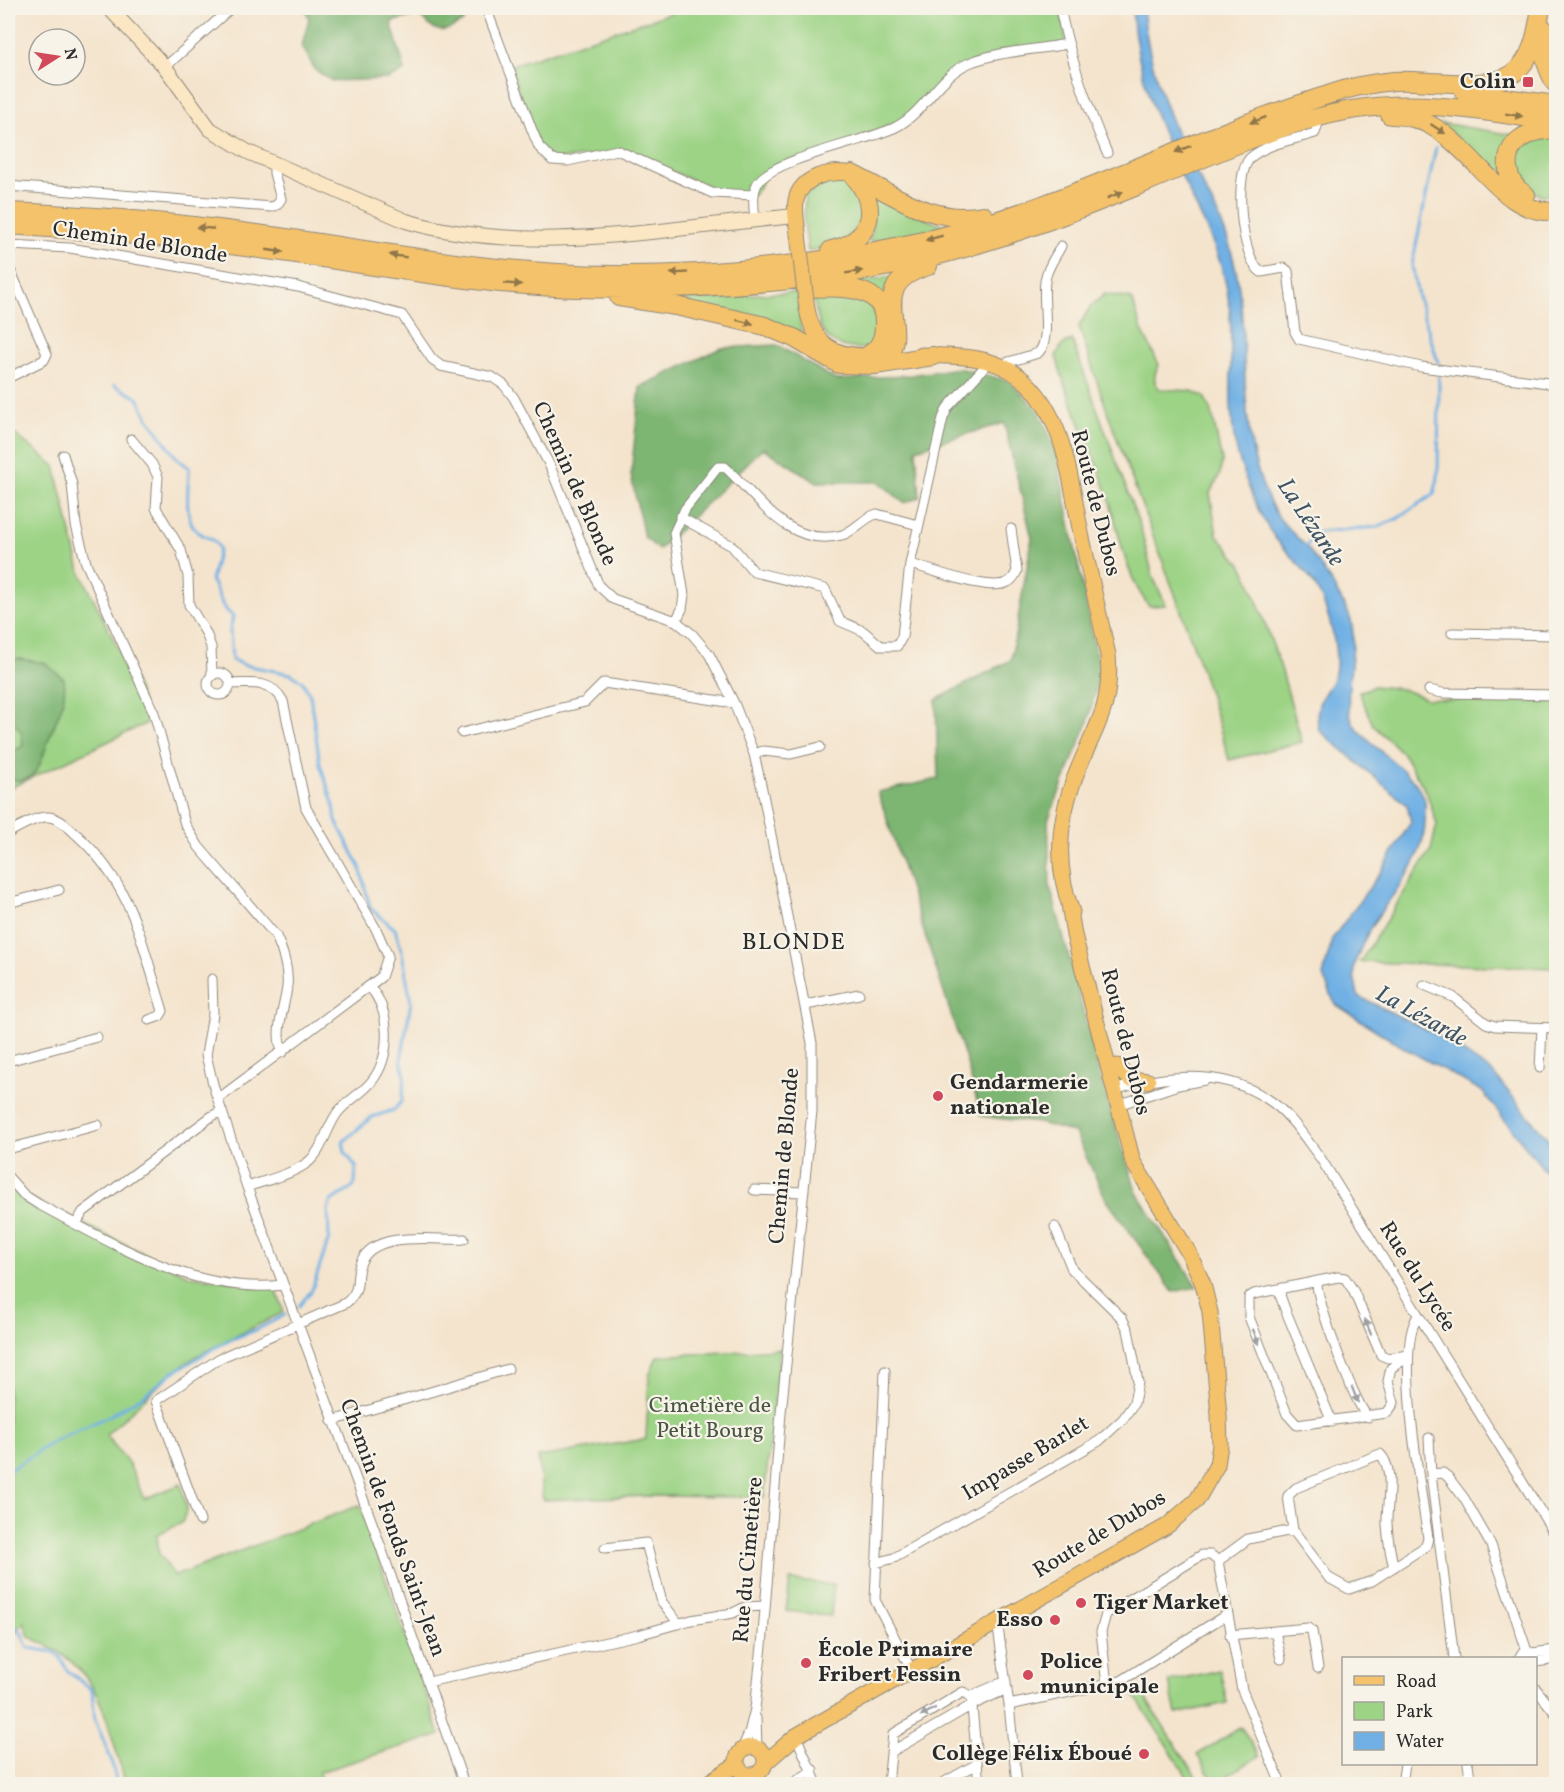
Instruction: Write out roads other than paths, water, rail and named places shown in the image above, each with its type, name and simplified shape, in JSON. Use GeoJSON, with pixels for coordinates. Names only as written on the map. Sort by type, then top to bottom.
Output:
{"type":"FeatureCollection","features":[{"type":"Feature","properties":{"kind":"highway"},"geometry":{"type":"LineString","coordinates":[[1299,113],[1363,85],[1394,81],[1484,83],[1502,80],[1518,70],[1533,47],[1541,8]]}},
{"type":"Feature","properties":{"kind":"highway"},"geometry":{"type":"LineString","coordinates":[[1548,8],[1543,49],[1550,75],[1557,84]]}},
{"type":"Feature","properties":{"kind":"highway"},"geometry":{"type":"LineString","coordinates":[[887,356],[894,347],[895,337],[893,296],[899,282],[910,271],[1050,227],[1153,171],[1299,113],[1358,92],[1393,90],[1452,91],[1557,105]]}},
{"type":"Feature","properties":{"kind":"highway"},"geometry":{"type":"LineString","coordinates":[[1299,113],[1404,105],[1438,105],[1557,122]]}},
{"type":"Feature","properties":{"kind":"highway"},"geometry":{"type":"LineString","coordinates":[[1299,113],[1318,120],[1394,115],[1422,120],[1444,132],[1520,203],[1539,210],[1557,211]]}},
{"type":"Feature","properties":{"kind":"highway"},"geometry":{"type":"LineString","coordinates":[[1557,129],[1540,130],[1521,138],[1513,146],[1508,168],[1511,182],[1518,191],[1531,199],[1557,199]]}},
{"type":"Feature","properties":{"kind":"highway"},"geometry":{"type":"LineString","coordinates":[[852,174],[931,214],[962,218],[981,216],[1153,171]]}},
{"type":"Feature","properties":{"kind":"highway"},"geometry":{"type":"LineString","coordinates":[[708,271],[737,261],[829,250],[847,246],[856,240],[866,226],[869,211],[865,188],[852,174]]}},
{"type":"Feature","properties":{"kind":"highway"},"geometry":{"type":"LineString","coordinates":[[8,212],[232,231],[456,264],[514,270],[611,275],[708,271],[856,254],[920,242],[1029,211],[1110,181]]}},
{"type":"Feature","properties":{"kind":"highway"},"geometry":{"type":"LineString","coordinates":[[697,288],[857,272],[992,239],[1080,210]]}},
{"type":"Feature","properties":{"kind":"highway"},"geometry":{"type":"LineString","coordinates":[[8,225],[214,243],[434,275],[564,287],[676,306],[765,327],[794,338],[839,364],[875,365],[926,356]]}},
{"type":"Feature","properties":{"kind":"highway"},"geometry":{"type":"LineString","coordinates":[[564,287],[769,290],[844,287],[862,291],[873,297],[881,307],[885,320],[882,341],[867,356]]}},
{"type":"Feature","properties":{"kind":"highway"},"geometry":{"type":"LineString","coordinates":[[895,337],[926,356]]}},
{"type":"Feature","properties":{"kind":"main road"},"geometry":{"type":"LineString","coordinates":[[795,216],[798,193],[811,180],[832,173],[852,174]]}},
{"type":"Feature","properties":{"kind":"main road","name":"Route de Dubos"},"geometry":{"type":"LineString","coordinates":[[795,216],[807,309],[815,336],[828,347],[845,354],[970,357],[994,363],[1019,376],[1035,391],[1046,408],[1063,447],[1108,655],[1110,679],[1102,718],[1075,777],[1060,833],[1063,883],[1081,934],[1117,1066],[1120,1097]]}},
{"type":"Feature","properties":{"kind":"main road","name":"Route de Dubos"},"geometry":{"type":"LineString","coordinates":[[751,1780],[762,1771],[760,1753],[796,1736],[1167,1526],[1197,1500],[1218,1465],[1220,1415],[1210,1312],[1203,1284],[1189,1253],[1148,1187],[1074,934],[1069,904]]}},
{"type":"Feature","properties":{"kind":"main road"},"geometry":{"type":"LineString","coordinates":[[1117,1066],[1130,1079],[1148,1081]]}},
{"type":"Feature","properties":{"kind":"main road"},"geometry":{"type":"LineString","coordinates":[[706,1785],[739,1757],[746,1748],[760,1753]]}},
{"type":"Feature","properties":{"kind":"main road"},"geometry":{"type":"LineString","coordinates":[[739,1757],[745,1775],[751,1780]]}},
{"type":"Feature","properties":{"kind":"street"},"geometry":{"type":"LineString","coordinates":[[109,8],[165,67],[210,129],[248,152],[406,221],[433,229],[503,236],[583,238],[795,216]]}},
{"type":"Feature","properties":{"kind":"street"},"geometry":{"type":"LineString","coordinates":[[165,67],[231,8]]}},
{"type":"Feature","properties":{"kind":"street"},"geometry":{"type":"LineString","coordinates":[[486,8],[539,147],[552,160],[568,161],[617,150],[712,193],[754,195]]}},
{"type":"Feature","properties":{"kind":"street"},"geometry":{"type":"LineString","coordinates":[[1060,8],[1067,44],[1090,113],[1107,153]]}},
{"type":"Feature","properties":{"kind":"street"},"geometry":{"type":"LineString","coordinates":[[755,220],[754,195],[759,181],[783,165],[870,138],[913,117],[953,72],[969,63],[1067,44]]}},
{"type":"Feature","properties":{"kind":"street"},"geometry":{"type":"LineString","coordinates":[[1318,120],[1315,133],[1260,151],[1249,159],[1242,173],[1243,223],[1249,256],[1261,272],[1284,268],[1288,271],[1295,332],[1299,339],[1421,367],[1557,384]]}},
{"type":"Feature","properties":{"kind":"street"},"geometry":{"type":"LineString","coordinates":[[8,186],[271,207],[277,205],[280,199],[274,163]]}},
{"type":"Feature","properties":{"kind":"street","name":"Chemin de Blonde"},"geometry":{"type":"LineString","coordinates":[[8,245],[70,249],[298,287],[402,315],[432,359],[441,366],[492,377],[504,385],[514,398],[549,464],[599,586],[613,599],[676,621],[693,634],[709,654],[734,703],[754,754],[806,1005],[813,1062],[812,1111],[781,1413]]}},
{"type":"Feature","properties":{"kind":"street"},"geometry":{"type":"LineString","coordinates":[[680,517],[732,546],[754,572],[825,589],[840,621],[863,631],[885,648],[897,646],[902,637],[910,564],[945,412],[994,363],[1038,353],[1042,349],[1045,339],[1045,281],[1061,246]]}},
{"type":"Feature","properties":{"kind":"street"},"geometry":{"type":"LineString","coordinates":[[8,265],[47,354],[44,360],[8,378]]}},
{"type":"Feature","properties":{"kind":"street"},"geometry":{"type":"LineString","coordinates":[[131,440],[152,464],[158,477],[156,508],[181,549],[188,576],[189,605],[206,633],[211,647],[212,676],[208,686],[214,694],[225,693],[230,684]]}},
{"type":"Feature","properties":{"kind":"street"},"geometry":{"type":"LineString","coordinates":[[63,455],[72,484],[76,525],[86,563],[154,713],[185,824],[199,847],[276,936],[282,949],[287,985],[279,1042],[283,1052]]}},
{"type":"Feature","properties":{"kind":"street"},"geometry":{"type":"LineString","coordinates":[[676,621],[682,609],[684,595],[674,539],[680,517],[713,470],[721,466],[771,513],[802,534],[822,538],[845,534],[877,514],[918,525]]}},
{"type":"Feature","properties":{"kind":"street"},"geometry":{"type":"LineString","coordinates":[[910,564],[988,585],[1009,582],[1017,571],[1018,565],[1011,529]]}},
{"type":"Feature","properties":{"kind":"street"},"geometry":{"type":"LineString","coordinates":[[1452,633],[1557,635]]}},
{"type":"Feature","properties":{"kind":"street"},"geometry":{"type":"LineString","coordinates":[[212,676],[222,674],[230,684]]}},
{"type":"Feature","properties":{"kind":"street"},"geometry":{"type":"LineString","coordinates":[[218,1099],[381,977],[386,967],[386,949],[306,808],[283,701],[271,686],[230,684]]}},
{"type":"Feature","properties":{"kind":"street"},"geometry":{"type":"LineString","coordinates":[[462,734],[585,702],[602,684],[734,703]]}},
{"type":"Feature","properties":{"kind":"street"},"geometry":{"type":"LineString","coordinates":[[1429,690],[1442,693],[1557,695]]}},
{"type":"Feature","properties":{"kind":"street"},"geometry":{"type":"LineString","coordinates":[[754,754],[763,751],[791,754],[820,747]]}},
{"type":"Feature","properties":{"kind":"street"},"geometry":{"type":"LineString","coordinates":[[8,833],[48,817],[58,820],[95,852],[117,881],[132,911],[163,1011],[160,1016],[148,1020]]}},
{"type":"Feature","properties":{"kind":"street"},"geometry":{"type":"LineString","coordinates":[[8,903],[59,890]]}},
{"type":"Feature","properties":{"kind":"street","name":"Chemin de Fonds Saint-Jean"},"geometry":{"type":"LineString","coordinates":[[212,979],[213,1014],[206,1062],[247,1187],[464,1785]]}},
{"type":"Feature","properties":{"kind":"street"},"geometry":{"type":"LineString","coordinates":[[1424,985],[1453,997],[1486,1023],[1495,1026],[1557,1028]]}},
{"type":"Feature","properties":{"kind":"street"},"geometry":{"type":"LineString","coordinates":[[247,1187],[295,1170],[309,1161],[318,1151],[338,1112],[371,1082],[380,1068],[385,1044],[386,1021],[382,1007],[369,986]]}},
{"type":"Feature","properties":{"kind":"street"},"geometry":{"type":"LineString","coordinates":[[806,1005],[859,994]]}},
{"type":"Feature","properties":{"kind":"street"},"geometry":{"type":"LineString","coordinates":[[1540,1068],[1542,1028]]}},
{"type":"Feature","properties":{"kind":"street"},"geometry":{"type":"LineString","coordinates":[[8,1061],[97,1037]]}},
{"type":"Feature","properties":{"kind":"street","name":"Rue du Lycée"},"geometry":{"type":"LineString","coordinates":[[1120,1097],[1148,1081],[1187,1076],[1210,1079],[1256,1092],[1267,1098],[1290,1120],[1321,1159],[1557,1536]]}},
{"type":"Feature","properties":{"kind":"street","name":"Rue du Lycée"},"geometry":{"type":"LineString","coordinates":[[1120,1097],[1210,1079]]}},
{"type":"Feature","properties":{"kind":"street"},"geometry":{"type":"LineString","coordinates":[[76,1224],[83,1212],[204,1121],[222,1111]]}},
{"type":"Feature","properties":{"kind":"street"},"geometry":{"type":"LineString","coordinates":[[8,1149],[98,1125]]}},
{"type":"Feature","properties":{"kind":"street"},"geometry":{"type":"LineString","coordinates":[[8,1177],[24,1195],[160,1266],[190,1276],[262,1288],[283,1285]]}},
{"type":"Feature","properties":{"kind":"street"},"geometry":{"type":"LineString","coordinates":[[754,1190],[803,1192]]}},
{"type":"Feature","properties":{"kind":"street","name":"Impasse Barlet"},"geometry":{"type":"LineString","coordinates":[[876,1563],[894,1558],[1099,1441],[1123,1419],[1134,1403],[1138,1382],[1128,1330],[1115,1310],[1072,1269],[1055,1227]]}},
{"type":"Feature","properties":{"kind":"street"},"geometry":{"type":"LineString","coordinates":[[200,1521],[156,1401],[220,1358],[346,1303],[356,1294],[359,1265],[364,1254],[371,1249],[399,1240],[431,1237],[442,1240],[464,1239]]}},
{"type":"Feature","properties":{"kind":"street"},"geometry":{"type":"LineString","coordinates":[[1338,1277],[1345,1278],[1353,1290],[1381,1355],[1388,1358],[1407,1357],[1391,1368],[1389,1375],[1394,1403],[1387,1413],[1302,1425],[1291,1421],[1248,1317],[1248,1298],[1254,1294],[1282,1288],[1338,1277]]}},
{"type":"Feature","properties":{"kind":"street"},"geometry":{"type":"LineString","coordinates":[[1317,1281],[1319,1299],[1353,1391],[1362,1412],[1368,1417]]}},
{"type":"Feature","properties":{"kind":"street"},"geometry":{"type":"LineString","coordinates":[[1282,1288],[1280,1295],[1285,1310],[1332,1422]]}},
{"type":"Feature","properties":{"kind":"street"},"geometry":{"type":"LineString","coordinates":[[1394,1567],[1387,1522],[1389,1494],[1387,1471],[1384,1458],[1380,1454],[1290,1491],[1288,1496],[1293,1530],[1329,1578],[1349,1589],[1372,1581],[1422,1550],[1428,1539],[1407,1357],[1412,1324],[1418,1316]]}},
{"type":"Feature","properties":{"kind":"street"},"geometry":{"type":"LineString","coordinates":[[332,1420],[508,1369]]}},
{"type":"Feature","properties":{"kind":"street"},"geometry":{"type":"LineString","coordinates":[[885,1371],[875,1600],[878,1610],[912,1671]]}},
{"type":"Feature","properties":{"kind":"street","name":"Rue du Cimetière"},"geometry":{"type":"LineString","coordinates":[[739,1757],[749,1733],[755,1709],[781,1413]]}},
{"type":"Feature","properties":{"kind":"street"},"geometry":{"type":"LineString","coordinates":[[1430,1438],[1431,1474],[1454,1657]]}},
{"type":"Feature","properties":{"kind":"street"},"geometry":{"type":"LineString","coordinates":[[1431,1474],[1443,1473],[1448,1477],[1478,1521],[1503,1576],[1528,1656]]}},
{"type":"Feature","properties":{"kind":"street"},"geometry":{"type":"LineString","coordinates":[[1218,1561],[1248,1539],[1293,1530]]}},
{"type":"Feature","properties":{"kind":"street"},"geometry":{"type":"LineString","coordinates":[[605,1548],[646,1544],[662,1602],[679,1624]]}},
{"type":"Feature","properties":{"kind":"street"},"geometry":{"type":"LineString","coordinates":[[1107,1685],[1101,1632],[1106,1614],[1202,1555],[1211,1555],[1218,1561],[1226,1615],[1244,1698],[1281,1785]]}},
{"type":"Feature","properties":{"kind":"street"},"geometry":{"type":"LineString","coordinates":[[428,1682],[733,1613],[745,1607],[765,1606]]}},
{"type":"Feature","properties":{"kind":"street"},"geometry":{"type":"LineString","coordinates":[[1009,1705],[1120,1682],[1226,1615]]}},
{"type":"Feature","properties":{"kind":"street"},"geometry":{"type":"LineString","coordinates":[[997,1621],[1007,1685],[1017,1785]]}},
{"type":"Feature","properties":{"kind":"street"},"geometry":{"type":"LineString","coordinates":[[1230,1635],[1310,1629],[1318,1668]]}},
{"type":"Feature","properties":{"kind":"street"},"geometry":{"type":"LineString","coordinates":[[1275,1631],[1281,1659]]}},
{"type":"Feature","properties":{"kind":"street"},"geometry":{"type":"LineString","coordinates":[[1528,1656],[1557,1650]]}},
{"type":"Feature","properties":{"kind":"street"},"geometry":{"type":"LineString","coordinates":[[1528,1656],[1557,1659]]}},
{"type":"Feature","properties":{"kind":"street"},"geometry":{"type":"LineString","coordinates":[[891,1752],[972,1700],[1007,1685]]}},
{"type":"Feature","properties":{"kind":"street"},"geometry":{"type":"LineString","coordinates":[[1537,1690],[1557,1714]]}},
{"type":"Feature","properties":{"kind":"street"},"geometry":{"type":"LineString","coordinates":[[888,1785],[891,1738],[897,1730],[963,1692],[972,1700],[979,1785]]}},
{"type":"Feature","properties":{"kind":"street","name":"Rue du Cimetière"},"geometry":{"type":"LineString","coordinates":[[755,1709],[760,1753]]}},
{"type":"Feature","properties":{"kind":"street"},"geometry":{"type":"LineString","coordinates":[[796,1736],[813,1770],[817,1785]]}},
{"type":"Feature","properties":{"kind":"street"},"geometry":{"type":"LineString","coordinates":[[941,1785],[977,1764]]}},
{"type":"Feature","properties":{"kind":"street"},"geometry":{"type":"LineString","coordinates":[[1402,1785],[1405,1765]]}},
{"type":"Feature","properties":{"kind":"street"},"geometry":{"type":"LineString","coordinates":[[1468,1765],[1470,1785]]}},
{"type":"Feature","properties":{"kind":"street"},"geometry":{"type":"LineString","coordinates":[[792,1785],[813,1770]]}},
{"type":"Feature","properties":{"kind":"water"},"geometry":{"type":"Polygon","coordinates":[[[1132,8],[1143,8],[1151,58],[1166,106],[1185,151],[1220,219],[1230,247],[1240,296],[1248,422],[1262,484],[1279,518],[1315,558],[1349,615],[1352,626],[1353,652],[1349,706],[1355,726],[1363,736],[1410,777],[1425,800],[1424,834],[1419,852],[1401,884],[1369,930],[1354,966],[1358,996],[1439,1036],[1492,1072],[1556,1149],[1556,1185],[1482,1091],[1399,1045],[1335,1004],[1323,976],[1332,939],[1381,872],[1411,822],[1407,805],[1319,730],[1318,708],[1336,667],[1336,651],[1331,627],[1324,604],[1315,586],[1276,539],[1260,513],[1241,465],[1232,421],[1231,326],[1225,280],[1205,225],[1168,147],[1151,102],[1134,33],[1132,8]]]}},
{"type":"Feature","properties":{"kind":"waterway"},"geometry":{"type":"LineString","coordinates":[[1436,147],[1412,265],[1418,297],[1438,362]]}},
{"type":"Feature","properties":{"kind":"waterway","name":"La Lézarde"},"geometry":{"type":"LineString","coordinates":[[1304,548],[1319,532],[1377,527],[1397,519],[1434,494],[1438,478],[1439,377]]}},
{"type":"Feature","properties":{"kind":"waterway"},"geometry":{"type":"LineString","coordinates":[[114,385],[138,398],[148,418],[176,457],[189,468],[188,507],[191,523],[198,532],[215,542],[219,549],[211,580],[222,604],[233,616],[230,630],[232,660],[244,665],[291,674],[302,681],[310,695],[320,764],[334,806],[336,821],[360,867],[370,908],[395,929],[402,952],[411,1002],[401,1060],[405,1076],[402,1101],[394,1110],[372,1117],[343,1142],[345,1152],[356,1167],[355,1183],[351,1189],[331,1201],[328,1209],[329,1238],[312,1290],[299,1306]]}},
{"type":"Feature","properties":{"kind":"waterway"},"geometry":{"type":"LineString","coordinates":[[8,1471],[56,1440],[109,1416],[146,1394],[172,1373],[227,1341],[256,1330],[285,1315]]}},
{"type":"Feature","properties":{"kind":"waterway"},"geometry":{"type":"LineString","coordinates":[[8,1617],[21,1632],[28,1648],[54,1652],[60,1657],[68,1671],[92,1690],[95,1720],[111,1759],[117,1784]]}},
{"type":"Feature","properties":{"kind":"place","name":"Colin"},"geometry":{"type":"Point","coordinates":[1528,82]}},
{"type":"Feature","properties":{"kind":"place","name":"Gendarmerie nationale"},"geometry":{"type":"Point","coordinates":[938,1096]}},
{"type":"Feature","properties":{"kind":"place","name":"Tiger Market"},"geometry":{"type":"Point","coordinates":[1081,1603]}},
{"type":"Feature","properties":{"kind":"place","name":"Esso"},"geometry":{"type":"Point","coordinates":[1055,1620]}},
{"type":"Feature","properties":{"kind":"place","name":"École Primaire Fribert Fessin"},"geometry":{"type":"Point","coordinates":[806,1663]}},
{"type":"Feature","properties":{"kind":"place","name":"Police municipale"},"geometry":{"type":"Point","coordinates":[1028,1675]}},
{"type":"Feature","properties":{"kind":"place","name":"Collège Félix Éboué"},"geometry":{"type":"Point","coordinates":[1144,1754]}},
{"type":"Feature","properties":{"kind":"district","name":"BLONDE"},"geometry":{"type":"Point","coordinates":[794,943]}},
{"type":"Feature","properties":{"kind":"park label","name":"Cimetière de Petit Bourg"},"geometry":{"type":"Point","coordinates":[710,1418]}}]}
